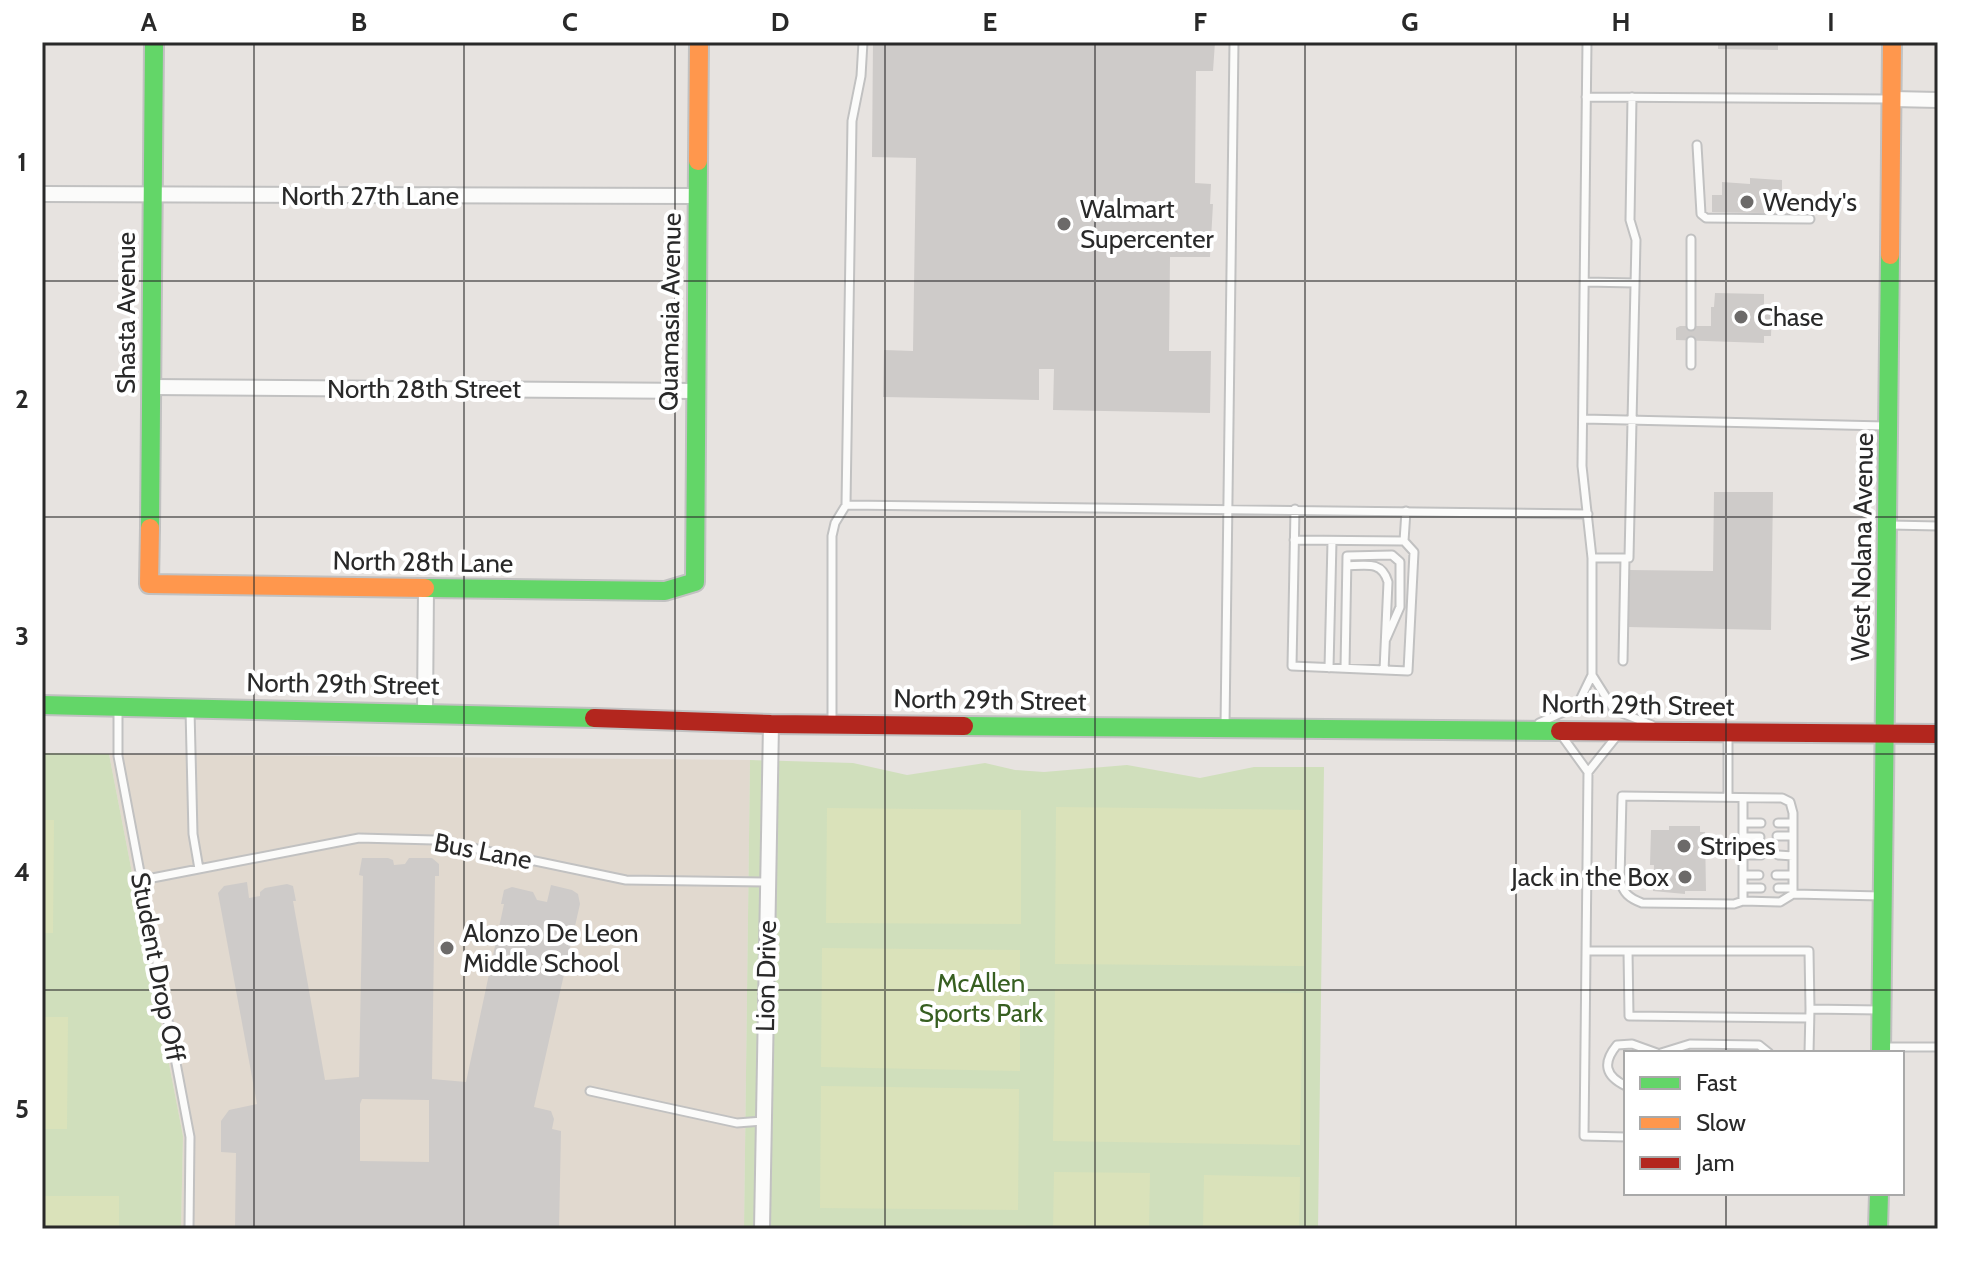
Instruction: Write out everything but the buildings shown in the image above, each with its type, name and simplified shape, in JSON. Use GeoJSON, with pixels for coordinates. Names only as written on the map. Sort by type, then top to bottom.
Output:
{"type":"FeatureCollection","features":[{"type":"Feature","properties":{"kind":"street","name":"Shasta Avenue"},"geometry":{"type":"LineString","coordinates":[[149,584],[154,42]]}},
{"type":"Feature","properties":{"kind":"street","name":"Quamasia Avenue"},"geometry":{"type":"LineString","coordinates":[[695,582],[699,42]]}},
{"type":"Feature","properties":{"kind":"street","name":"West Nolana Avenue"},"geometry":{"type":"LineString","coordinates":[[1881,1050],[1892,42]]}},
{"type":"Feature","properties":{"kind":"street"},"geometry":{"type":"LineString","coordinates":[[1893,99],[1938,100]]}},
{"type":"Feature","properties":{"kind":"street","name":"North 27th Lane"},"geometry":{"type":"LineString","coordinates":[[42,194],[697,196]]}},
{"type":"Feature","properties":{"kind":"street","name":"North 28th Street"},"geometry":{"type":"LineString","coordinates":[[152,387],[695,391]]}},
{"type":"Feature","properties":{"kind":"street","name":"North 28th Lane"},"geometry":{"type":"LineString","coordinates":[[149,584],[665,591],[695,582]]}},
{"type":"Feature","properties":{"kind":"street"},"geometry":{"type":"LineString","coordinates":[[425,712],[426,588]]}},
{"type":"Feature","properties":{"kind":"street","name":"North 29th Street"},"geometry":{"type":"LineString","coordinates":[[42,705],[425,712],[771,724],[1938,734]]}},
{"type":"Feature","properties":{"kind":"street","name":"Lion Drive"},"geometry":{"type":"LineString","coordinates":[[762,1229],[771,724]]}},
{"type":"Feature","properties":{"kind":"street"},"geometry":{"type":"LineString","coordinates":[[1878,1229],[1879,1195]]}},
{"type":"Feature","properties":{"kind":"lane"},"geometry":{"type":"LineString","coordinates":[[832,724],[832,536],[835,523],[846,505],[852,121],[861,76],[863,42]]}},
{"type":"Feature","properties":{"kind":"lane"},"geometry":{"type":"LineString","coordinates":[[1225,728],[1234,42]]}},
{"type":"Feature","properties":{"kind":"lane"},"geometry":{"type":"LineString","coordinates":[[1524,730],[1577,706],[1592,675],[1592,558],[1582,466],[1587,42]]}},
{"type":"Feature","properties":{"kind":"lane"},"geometry":{"type":"LineString","coordinates":[[1586,97],[1893,99]]}},
{"type":"Feature","properties":{"kind":"lane"},"geometry":{"type":"LineString","coordinates":[[1592,558],[1629,558],[1636,240],[1630,220],[1632,97]]}},
{"type":"Feature","properties":{"kind":"lane"},"geometry":{"type":"LineString","coordinates":[[1697,145],[1701,214],[1706,218],[1810,219]]}},
{"type":"Feature","properties":{"kind":"lane"},"geometry":{"type":"LineString","coordinates":[[1691,239],[1691,326]]}},
{"type":"Feature","properties":{"kind":"lane"},"geometry":{"type":"LineString","coordinates":[[1585,282],[1635,283]]}},
{"type":"Feature","properties":{"kind":"lane"},"geometry":{"type":"LineString","coordinates":[[1691,341],[1691,365]]}},
{"type":"Feature","properties":{"kind":"lane"},"geometry":{"type":"LineString","coordinates":[[1583,419],[1889,426]]}},
{"type":"Feature","properties":{"kind":"lane"},"geometry":{"type":"LineString","coordinates":[[846,505],[1588,514]]}},
{"type":"Feature","properties":{"kind":"lane"},"geometry":{"type":"LineString","coordinates":[[1295,509],[1292,666],[1408,671],[1414,552],[1404,541],[1406,511]]}},
{"type":"Feature","properties":{"kind":"lane"},"geometry":{"type":"LineString","coordinates":[[1888,525],[1938,526]]}},
{"type":"Feature","properties":{"kind":"lane"},"geometry":{"type":"LineString","coordinates":[[1294,540],[1404,541]]}},
{"type":"Feature","properties":{"kind":"lane"},"geometry":{"type":"LineString","coordinates":[[1329,668],[1332,541]]}},
{"type":"Feature","properties":{"kind":"lane"},"geometry":{"type":"LineString","coordinates":[[1345,668],[1347,556],[1392,555],[1400,562],[1400,607],[1386,639]]}},
{"type":"Feature","properties":{"kind":"lane"},"geometry":{"type":"LineString","coordinates":[[1623,661],[1625,558]]}},
{"type":"Feature","properties":{"kind":"lane"},"geometry":{"type":"LineString","coordinates":[[1347,566],[1377,565],[1385,571],[1388,582],[1384,670]]}},
{"type":"Feature","properties":{"kind":"lane"},"geometry":{"type":"LineString","coordinates":[[1592,675],[1614,710],[1669,732]]}},
{"type":"Feature","properties":{"kind":"lane","name":"Student Drop Off"},"geometry":{"type":"LineString","coordinates":[[118,706],[118,756],[190,1137],[189,1229]]}},
{"type":"Feature","properties":{"kind":"lane"},"geometry":{"type":"LineString","coordinates":[[190,707],[193,834],[199,869]]}},
{"type":"Feature","properties":{"kind":"lane"},"geometry":{"type":"LineString","coordinates":[[1558,731],[1588,772],[1584,1136],[1624,1137]]}},
{"type":"Feature","properties":{"kind":"lane"},"geometry":{"type":"LineString","coordinates":[[1588,772],[1621,731]]}},
{"type":"Feature","properties":{"kind":"lane"},"geometry":{"type":"LineString","coordinates":[[1728,732],[1728,797]]}},
{"type":"Feature","properties":{"kind":"lane"},"geometry":{"type":"LineString","coordinates":[[1622,796],[1728,797],[1782,798],[1790,802],[1793,891],[1780,902],[1743,901],[1734,904],[1642,903],[1630,898],[1622,889],[1620,880],[1622,796]]}},
{"type":"Feature","properties":{"kind":"lane"},"geometry":{"type":"LineString","coordinates":[[1743,798],[1743,901]]}},
{"type":"Feature","properties":{"kind":"lane"},"geometry":{"type":"LineString","coordinates":[[1743,823],[1761,823]]}},
{"type":"Feature","properties":{"kind":"lane"},"geometry":{"type":"LineString","coordinates":[[1778,823],[1793,823]]}},
{"type":"Feature","properties":{"kind":"lane"},"geometry":{"type":"LineString","coordinates":[[1777,836],[1793,836]]}},
{"type":"Feature","properties":{"kind":"lane"},"geometry":{"type":"LineString","coordinates":[[1743,837],[1760,837]]}},
{"type":"Feature","properties":{"kind":"lane","name":"Bus Lane"},"geometry":{"type":"LineString","coordinates":[[142,880],[359,838],[434,840],[626,880],[768,882]]}},
{"type":"Feature","properties":{"kind":"lane"},"geometry":{"type":"LineString","coordinates":[[1743,855],[1761,855]]}},
{"type":"Feature","properties":{"kind":"lane"},"geometry":{"type":"LineString","coordinates":[[1778,855],[1793,856]]}},
{"type":"Feature","properties":{"kind":"lane"},"geometry":{"type":"LineString","coordinates":[[1743,875],[1759,875]]}},
{"type":"Feature","properties":{"kind":"lane"},"geometry":{"type":"LineString","coordinates":[[1776,875],[1793,875]]}},
{"type":"Feature","properties":{"kind":"lane"},"geometry":{"type":"LineString","coordinates":[[1743,888],[1761,888]]}},
{"type":"Feature","properties":{"kind":"lane"},"geometry":{"type":"LineString","coordinates":[[1778,888],[1883,896]]}},
{"type":"Feature","properties":{"kind":"lane"},"geometry":{"type":"LineString","coordinates":[[1586,951],[1809,951],[1809,1051]]}},
{"type":"Feature","properties":{"kind":"lane"},"geometry":{"type":"LineString","coordinates":[[1628,951],[1629,1016],[1881,1010]]}},
{"type":"Feature","properties":{"kind":"lane"},"geometry":{"type":"LineString","coordinates":[[1624,1085],[1613,1079],[1608,1068],[1608,1055],[1617,1045],[1632,1044],[1653,1051]]}},
{"type":"Feature","properties":{"kind":"lane"},"geometry":{"type":"LineString","coordinates":[[1666,1051],[1690,1044],[1759,1045],[1766,1051]]}},
{"type":"Feature","properties":{"kind":"lane"},"geometry":{"type":"LineString","coordinates":[[1881,1050],[1938,1047]]}},
{"type":"Feature","properties":{"kind":"lane"},"geometry":{"type":"LineString","coordinates":[[590,1091],[737,1123],[763,1121]]}},
{"type":"Feature","properties":{"kind":"shaded area","name":"Alonzo De Leon Middle School"},"geometry":{"type":"Polygon","coordinates":[[[109,754],[750,760],[744,1229],[181,1229],[183,1136],[109,754]]]}},
{"type":"Feature","properties":{"kind":"green space"},"geometry":{"type":"Polygon","coordinates":[[[42,753],[109,754],[183,1136],[181,1229],[42,1229],[42,753]]]}},
{"type":"Feature","properties":{"kind":"green space","name":"McAllen Sports Park"},"geometry":{"type":"Polygon","coordinates":[[[750,760],[853,763],[907,775],[985,763],[1044,772],[1127,765],[1200,778],[1254,767],[1324,767],[1318,1229],[744,1229],[750,760]]]}},
{"type":"Feature","properties":{"kind":"green space"},"geometry":{"type":"Polygon","coordinates":[[[1056,807],[1305,810],[1304,966],[1055,964],[1056,807]]]}},
{"type":"Feature","properties":{"kind":"green space"},"geometry":{"type":"Polygon","coordinates":[[[827,808],[1021,810],[1021,924],[826,923],[827,808]]]}},
{"type":"Feature","properties":{"kind":"green space"},"geometry":{"type":"Polygon","coordinates":[[[42,820],[54,820],[53,933],[42,933],[42,820]]]}},
{"type":"Feature","properties":{"kind":"green space"},"geometry":{"type":"Polygon","coordinates":[[[822,948],[1020,950],[1020,1071],[821,1067],[822,948]]]}},
{"type":"Feature","properties":{"kind":"green space"},"geometry":{"type":"Polygon","coordinates":[[[1055,989],[1303,993],[1300,1145],[1053,1141],[1055,989]]]}},
{"type":"Feature","properties":{"kind":"green space"},"geometry":{"type":"Polygon","coordinates":[[[42,1017],[68,1017],[67,1129],[42,1129],[42,1017]]]}},
{"type":"Feature","properties":{"kind":"green space"},"geometry":{"type":"Polygon","coordinates":[[[821,1086],[1019,1089],[1018,1210],[820,1208],[821,1086]]]}},
{"type":"Feature","properties":{"kind":"green space"},"geometry":{"type":"Polygon","coordinates":[[[1054,1172],[1150,1173],[1149,1229],[1053,1229],[1054,1172]]]}},
{"type":"Feature","properties":{"kind":"green space"},"geometry":{"type":"Polygon","coordinates":[[[1204,1175],[1300,1177],[1299,1229],[1203,1229],[1204,1175]]]}},
{"type":"Feature","properties":{"kind":"green space"},"geometry":{"type":"Polygon","coordinates":[[[42,1196],[119,1196],[119,1229],[42,1229],[42,1196]]]}},
{"type":"Feature","properties":{"kind":"green space"},"geometry":{"type":"Polygon","coordinates":[[[962,1225],[1026,1225],[1026,1229],[962,1229],[962,1225]]]}},
{"type":"Feature","properties":{"kind":"traffic: fast"},"geometry":{"type":"LineString","coordinates":[[150,528],[154,42]]}},
{"type":"Feature","properties":{"kind":"traffic: fast"},"geometry":{"type":"LineString","coordinates":[[425,588],[665,591],[695,582],[698,161]]}},
{"type":"Feature","properties":{"kind":"traffic: fast"},"geometry":{"type":"LineString","coordinates":[[1881,1051],[1890,255]]}},
{"type":"Feature","properties":{"kind":"traffic: fast"},"geometry":{"type":"LineString","coordinates":[[42,705],[594,718]]}},
{"type":"Feature","properties":{"kind":"traffic: fast"},"geometry":{"type":"LineString","coordinates":[[964,726],[1560,731]]}},
{"type":"Feature","properties":{"kind":"traffic: fast"},"geometry":{"type":"LineString","coordinates":[[1878,1229],[1879,1195]]}},
{"type":"Feature","properties":{"kind":"traffic: slow"},"geometry":{"type":"LineString","coordinates":[[698,161],[699,42]]}},
{"type":"Feature","properties":{"kind":"traffic: slow"},"geometry":{"type":"LineString","coordinates":[[1890,255],[1892,42]]}},
{"type":"Feature","properties":{"kind":"traffic: slow"},"geometry":{"type":"LineString","coordinates":[[150,528],[149,584],[425,588]]}},
{"type":"Feature","properties":{"kind":"traffic: jam"},"geometry":{"type":"LineString","coordinates":[[594,718],[964,726]]}},
{"type":"Feature","properties":{"kind":"traffic: jam"},"geometry":{"type":"LineString","coordinates":[[1560,731],[1938,734]]}},
{"type":"Feature","properties":{"kind":"place","name":"Wendy's"},"geometry":{"type":"Point","coordinates":[1747,202]}},
{"type":"Feature","properties":{"kind":"place","name":"Walmart Supercenter"},"geometry":{"type":"Point","coordinates":[1064,224]}},
{"type":"Feature","properties":{"kind":"place","name":"Chase"},"geometry":{"type":"Point","coordinates":[1741,317]}},
{"type":"Feature","properties":{"kind":"place","name":"Stripes"},"geometry":{"type":"Point","coordinates":[1684,846]}},
{"type":"Feature","properties":{"kind":"place","name":"Jack in the Box"},"geometry":{"type":"Point","coordinates":[1685,877]}},
{"type":"Feature","properties":{"kind":"place","name":"Alonzo De Leon Middle School"},"geometry":{"type":"Point","coordinates":[447,948]}}]}
